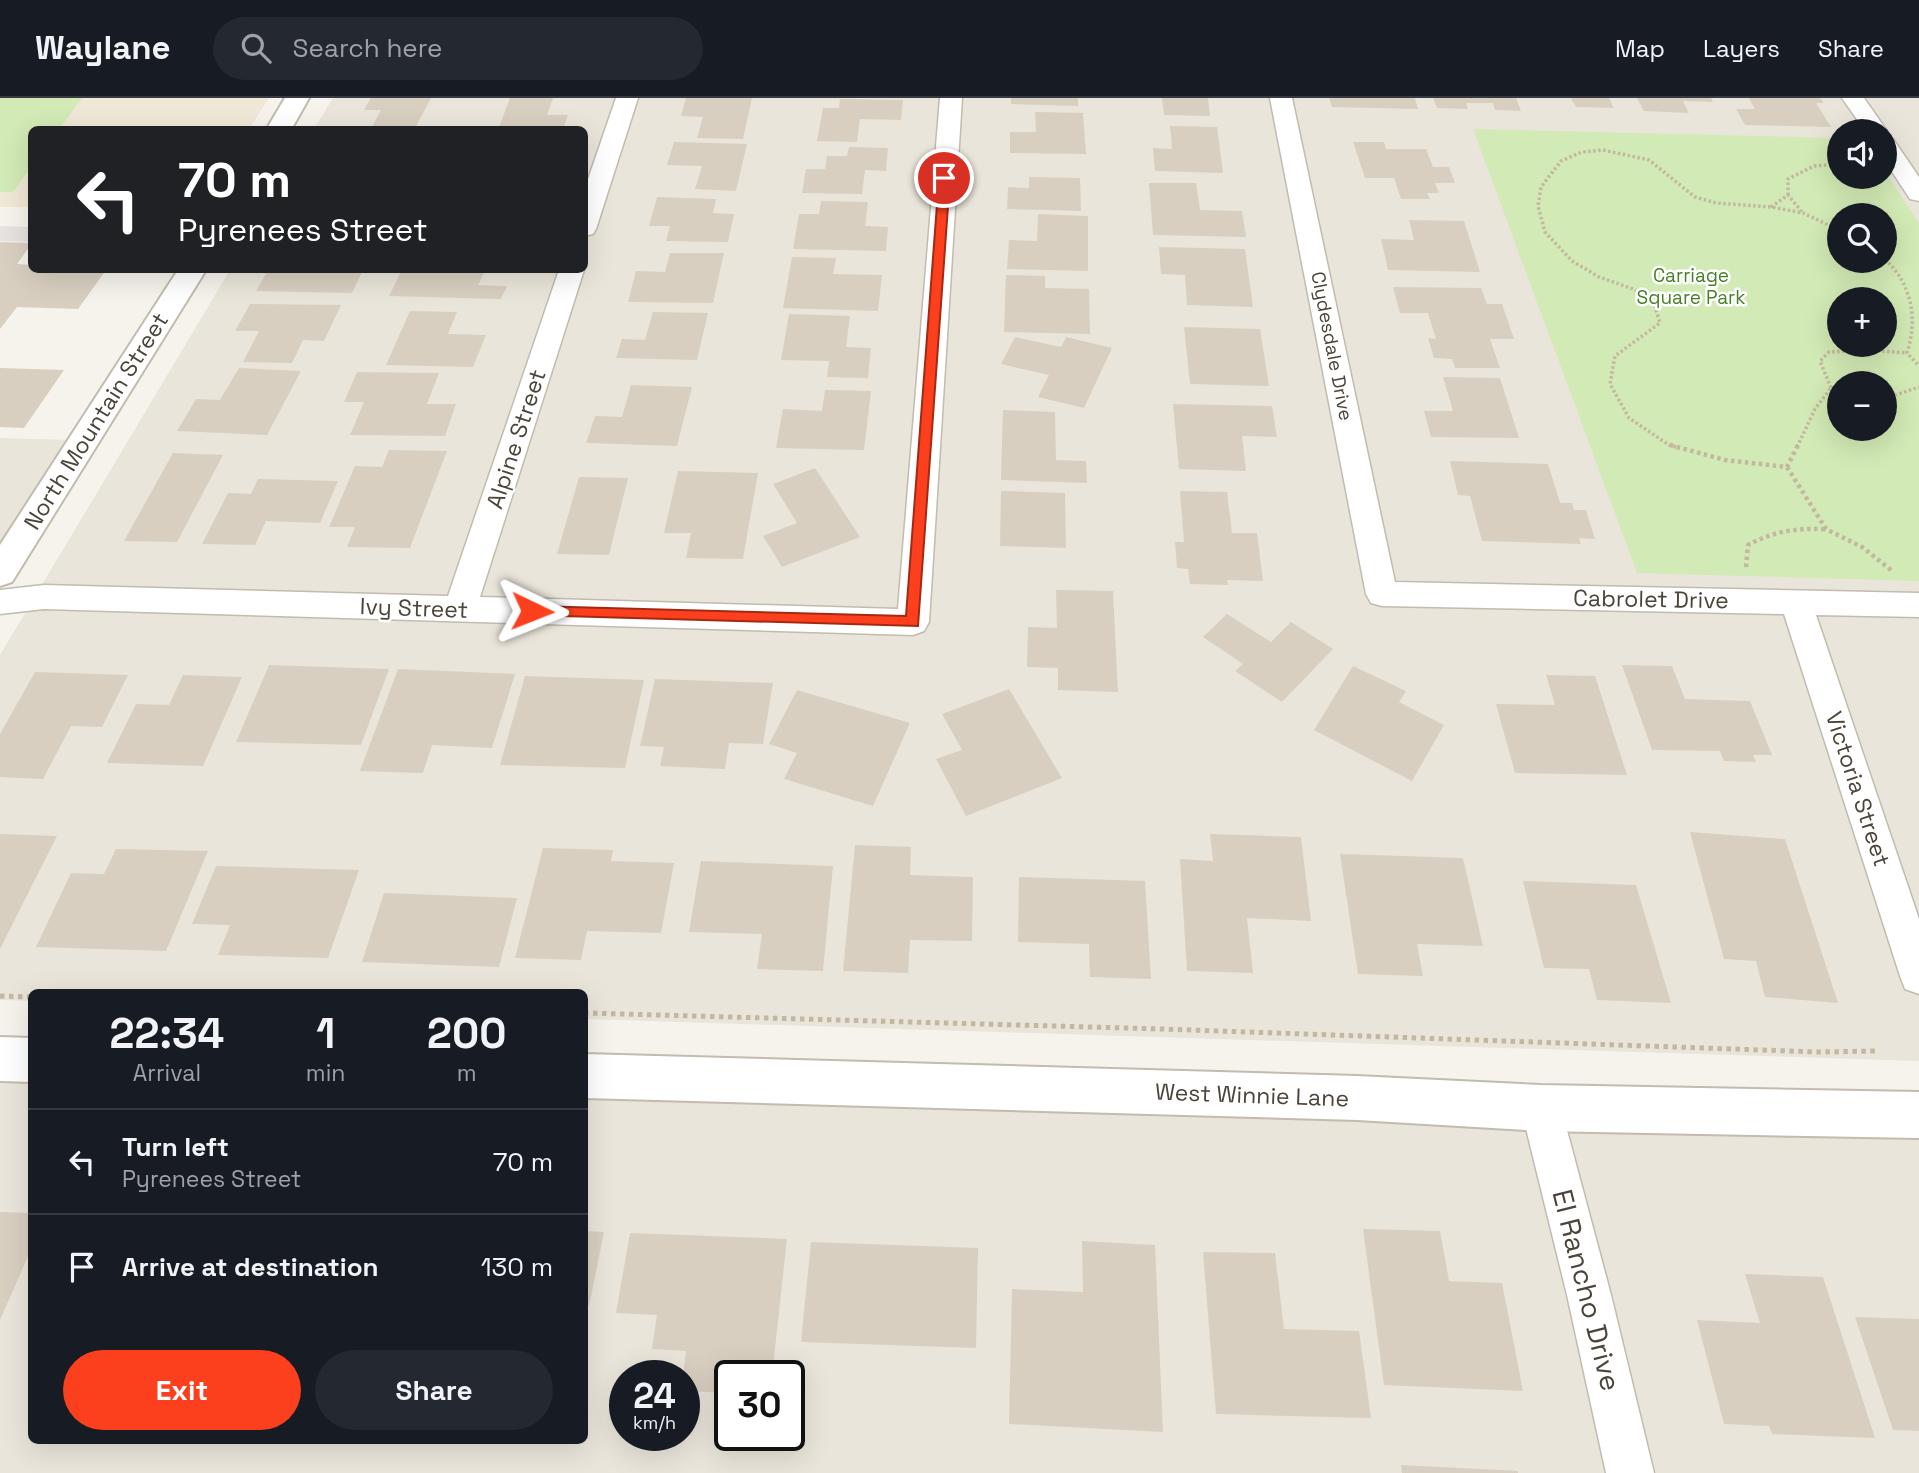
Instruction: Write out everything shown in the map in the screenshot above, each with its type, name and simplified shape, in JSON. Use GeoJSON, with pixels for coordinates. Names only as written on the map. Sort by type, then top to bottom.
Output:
{"type":"FeatureCollection","features":[{"type":"Feature","properties":{"kind":"street"},"geometry":{"type":"LineString","coordinates":[[280,126],[297,98]]}},
{"type":"Feature","properties":{"kind":"street"},"geometry":{"type":"LineString","coordinates":[[588,217],[627,98]]}},
{"type":"Feature","properties":{"kind":"street","name":"Ivy Street"},"geometry":{"type":"LineString","coordinates":[[0,602],[44,597],[913,622],[951,98]]}},
{"type":"Feature","properties":{"kind":"street","name":"Clydesdale Drive"},"geometry":{"type":"LineString","coordinates":[[1281,98],[1382,594]]}},
{"type":"Feature","properties":{"kind":"street"},"geometry":{"type":"LineString","coordinates":[[1853,98],[1868,119]]}},
{"type":"Feature","properties":{"kind":"street"},"geometry":{"type":"LineString","coordinates":[[1897,162],[1919,194]]}},
{"type":"Feature","properties":{"kind":"street","name":"North Mountain Street"},"geometry":{"type":"LineString","coordinates":[[0,573],[190,273]]}},
{"type":"Feature","properties":{"kind":"street","name":"Alpine Street"},"geometry":{"type":"LineString","coordinates":[[460,609],[570,273]]}},
{"type":"Feature","properties":{"kind":"street","name":"Cabrolet Drive"},"geometry":{"type":"LineString","coordinates":[[1382,594],[1919,605]]}},
{"type":"Feature","properties":{"kind":"street","name":"Victoria Street"},"geometry":{"type":"LineString","coordinates":[[1796,602],[1919,976]]}},
{"type":"Feature","properties":{"kind":"street"},"geometry":{"type":"LineString","coordinates":[[0,1059],[28,1060]]}},
{"type":"Feature","properties":{"kind":"street","name":"West Winnie Lane"},"geometry":{"type":"LineString","coordinates":[[588,1076],[1357,1098],[1541,1108],[1919,1115]]}},
{"type":"Feature","properties":{"kind":"street","name":"El Rancho Drive"},"geometry":{"type":"LineString","coordinates":[[1541,1108],[1589,1295],[1630,1473]]}},
{"type":"Feature","properties":{"kind":"path"},"geometry":{"type":"LineString","coordinates":[[1787,467],[1725,460],[1669,445],[1629,418],[1609,384],[1615,356],[1660,323],[1654,303],[1633,289],[1599,277],[1572,261],[1545,232],[1538,206],[1541,187],[1561,161],[1582,152],[1602,150],[1649,160],[1695,197],[1717,203],[1771,207],[1803,213],[1827,224]]}},
{"type":"Feature","properties":{"kind":"path"},"geometry":{"type":"LineString","coordinates":[[1803,213],[1788,195],[1788,179],[1802,170],[1827,166]]}},
{"type":"Feature","properties":{"kind":"path"},"geometry":{"type":"LineString","coordinates":[[1771,207],[1788,195]]}},
{"type":"Feature","properties":{"kind":"path"},"geometry":{"type":"LineString","coordinates":[[1897,272],[1905,280],[1916,303],[1918,332],[1907,353]]}},
{"type":"Feature","properties":{"kind":"path"},"geometry":{"type":"LineString","coordinates":[[1827,378],[1820,361],[1829,352],[1907,353],[1919,366]]}},
{"type":"Feature","properties":{"kind":"path"},"geometry":{"type":"LineString","coordinates":[[1897,395],[1919,387]]}},
{"type":"Feature","properties":{"kind":"path"},"geometry":{"type":"LineString","coordinates":[[1787,467],[1815,409],[1827,393]]}},
{"type":"Feature","properties":{"kind":"path"},"geometry":{"type":"LineString","coordinates":[[1787,467],[1826,528]]}},
{"type":"Feature","properties":{"kind":"path"},"geometry":{"type":"LineString","coordinates":[[1745,576],[1748,545],[1768,533],[1787,528],[1826,528],[1862,547],[1893,572]]}},
{"type":"Feature","properties":{"kind":"path"},"geometry":{"type":"LineString","coordinates":[[0,996],[28,997]]}},
{"type":"Feature","properties":{"kind":"path"},"geometry":{"type":"LineString","coordinates":[[588,1013],[1162,1028],[1804,1052],[1875,1051]]}},
{"type":"Feature","properties":{"kind":"shaded area"},"geometry":{"type":"Polygon","coordinates":[[[0,98],[269,98],[251,126],[28,126],[28,207],[0,207],[0,98]]]}},
{"type":"Feature","properties":{"kind":"shaded area"},"geometry":{"type":"Polygon","coordinates":[[[333,98],[1919,98],[1919,1061],[588,1019],[588,989],[28,989],[28,1001],[0,1000],[0,655],[228,273],[588,273],[588,126],[316,126],[333,98]]]}},
{"type":"Feature","properties":{"kind":"shaded area"},"geometry":{"type":"Polygon","coordinates":[[[0,226],[28,227],[28,242],[0,241],[0,226]]]}},
{"type":"Feature","properties":{"kind":"shaded area"},"geometry":{"type":"Polygon","coordinates":[[[0,438],[72,440],[0,570],[0,438]]]}},
{"type":"Feature","properties":{"kind":"shaded area"},"geometry":{"type":"Polygon","coordinates":[[[0,1059],[28,1060],[28,1444],[588,1444],[588,1078],[1919,1115],[1919,1473],[0,1473],[0,1059]]]}},
{"type":"Feature","properties":{"kind":"green space"},"geometry":{"type":"Polygon","coordinates":[[[0,98],[82,98],[61,126],[28,126],[28,171],[13,192],[0,192],[0,98]]]}},
{"type":"Feature","properties":{"kind":"green space","name":"Carriage Square Park"},"geometry":{"type":"Polygon","coordinates":[[[1473,129],[1827,138],[1827,189],[1896,189],[1919,223],[1919,581],[1637,573],[1473,129]]]}},
{"type":"Feature","properties":{"kind":"building"},"geometry":{"type":"Polygon","coordinates":[[[371,98],[431,98],[416,126],[372,126],[381,110],[364,110],[371,98]]]}},
{"type":"Feature","properties":{"kind":"building"},"geometry":{"type":"Polygon","coordinates":[[[510,98],[553,98],[547,115],[568,115],[564,126],[500,126],[510,98]]]}},
{"type":"Feature","properties":{"kind":"building"},"geometry":{"type":"Polygon","coordinates":[[[686,98],[752,98],[743,139],[697,138],[703,117],[681,116],[686,98]]]}},
{"type":"Feature","properties":{"kind":"building"},"geometry":{"type":"Polygon","coordinates":[[[1011,98],[1078,98],[1078,106],[1011,104],[1011,98]]]}},
{"type":"Feature","properties":{"kind":"building"},"geometry":{"type":"Polygon","coordinates":[[[1162,98],[1208,98],[1210,116],[1164,115],[1162,98]]]}},
{"type":"Feature","properties":{"kind":"building"},"geometry":{"type":"Polygon","coordinates":[[[1329,98],[1415,98],[1418,109],[1332,107],[1329,98]]]}},
{"type":"Feature","properties":{"kind":"building"},"geometry":{"type":"Polygon","coordinates":[[[1433,98],[1516,98],[1521,111],[1495,110],[1493,103],[1466,103],[1468,109],[1437,108],[1433,98]]]}},
{"type":"Feature","properties":{"kind":"building"},"geometry":{"type":"Polygon","coordinates":[[[1571,98],[1609,98],[1614,108],[1576,107],[1571,98]]]}},
{"type":"Feature","properties":{"kind":"building"},"geometry":{"type":"Polygon","coordinates":[[[1637,98],[1711,98],[1713,102],[1683,101],[1689,113],[1644,111],[1637,98]]]}},
{"type":"Feature","properties":{"kind":"building"},"geometry":{"type":"Polygon","coordinates":[[[1749,98],[1820,98],[1824,103],[1816,103],[1827,121],[1827,127],[1745,125],[1736,109],[1755,109],[1749,98]]]}},
{"type":"Feature","properties":{"kind":"building"},"geometry":{"type":"Polygon","coordinates":[[[840,99],[903,100],[901,120],[860,119],[857,142],[817,141],[823,108],[839,108],[840,99]]]}},
{"type":"Feature","properties":{"kind":"building"},"geometry":{"type":"Polygon","coordinates":[[[1035,112],[1083,113],[1086,154],[1010,153],[1010,132],[1036,132],[1035,112]]]}},
{"type":"Feature","properties":{"kind":"building"},"geometry":{"type":"Polygon","coordinates":[[[1170,126],[1217,127],[1223,173],[1155,171],[1153,148],[1172,149],[1170,126]]]}},
{"type":"Feature","properties":{"kind":"building"},"geometry":{"type":"Polygon","coordinates":[[[674,142],[747,144],[736,191],[695,189],[702,166],[667,165],[674,142]]]}},
{"type":"Feature","properties":{"kind":"building"},"geometry":{"type":"Polygon","coordinates":[[[1353,142],[1384,142],[1386,149],[1426,149],[1433,167],[1449,167],[1455,183],[1435,183],[1439,193],[1427,193],[1430,199],[1401,199],[1394,178],[1365,178],[1353,142]]]}},
{"type":"Feature","properties":{"kind":"building"},"geometry":{"type":"Polygon","coordinates":[[[849,147],[888,148],[886,171],[865,170],[862,194],[802,193],[806,169],[825,169],[827,156],[847,156],[849,147]]]}},
{"type":"Feature","properties":{"kind":"building"},"geometry":{"type":"Polygon","coordinates":[[[1029,177],[1080,178],[1081,211],[1007,209],[1008,187],[1029,188],[1029,177]]]}},
{"type":"Feature","properties":{"kind":"building"},"geometry":{"type":"Polygon","coordinates":[[[1149,183],[1196,183],[1200,210],[1242,211],[1246,237],[1153,235],[1149,183]]]}},
{"type":"Feature","properties":{"kind":"building"},"geometry":{"type":"Polygon","coordinates":[[[657,197],[716,199],[713,213],[734,214],[728,242],[666,241],[670,226],[649,226],[657,197]]]}},
{"type":"Feature","properties":{"kind":"building"},"geometry":{"type":"Polygon","coordinates":[[[821,201],[868,202],[865,226],[888,227],[886,251],[793,249],[799,214],[819,214],[821,201]]]}},
{"type":"Feature","properties":{"kind":"building"},"geometry":{"type":"Polygon","coordinates":[[[1038,214],[1088,216],[1088,271],[1007,269],[1009,240],[1037,241],[1038,214]]]}},
{"type":"Feature","properties":{"kind":"building"},"geometry":{"type":"Polygon","coordinates":[[[1409,220],[1464,221],[1480,272],[1388,270],[1381,239],[1414,240],[1409,220]]]}},
{"type":"Feature","properties":{"kind":"building"},"geometry":{"type":"Polygon","coordinates":[[[0,242],[28,243],[28,249],[17,264],[28,265],[28,273],[104,273],[78,309],[17,307],[0,329],[0,242]]]}},
{"type":"Feature","properties":{"kind":"building"},"geometry":{"type":"Polygon","coordinates":[[[1159,247],[1245,249],[1253,307],[1187,305],[1185,275],[1161,274],[1159,247]]]}},
{"type":"Feature","properties":{"kind":"building"},"geometry":{"type":"Polygon","coordinates":[[[670,253],[724,253],[713,303],[628,302],[636,271],[665,272],[670,253]]]}},
{"type":"Feature","properties":{"kind":"building"},"geometry":{"type":"Polygon","coordinates":[[[792,257],[836,258],[833,274],[882,275],[878,311],[783,308],[792,257]]]}},
{"type":"Feature","properties":{"kind":"building"},"geometry":{"type":"Polygon","coordinates":[[[266,273],[362,273],[352,293],[256,291],[266,273]]]}},
{"type":"Feature","properties":{"kind":"building"},"geometry":{"type":"Polygon","coordinates":[[[400,273],[484,273],[478,285],[507,286],[501,299],[389,296],[400,273]]]}},
{"type":"Feature","properties":{"kind":"building"},"geometry":{"type":"Polygon","coordinates":[[[1006,275],[1045,276],[1045,288],[1089,289],[1090,334],[1004,332],[1006,275]]]}},
{"type":"Feature","properties":{"kind":"building"},"geometry":{"type":"Polygon","coordinates":[[[1393,287],[1481,288],[1487,304],[1502,304],[1514,339],[1490,339],[1500,368],[1455,368],[1452,359],[1434,358],[1428,338],[1436,339],[1428,313],[1400,313],[1393,287]]]}},
{"type":"Feature","properties":{"kind":"building"},"geometry":{"type":"Polygon","coordinates":[[[250,304],[341,305],[324,341],[303,340],[292,363],[243,362],[259,331],[235,331],[250,304]]]}},
{"type":"Feature","properties":{"kind":"building"},"geometry":{"type":"Polygon","coordinates":[[[410,311],[457,312],[448,334],[486,335],[473,367],[386,365],[410,311]]]}},
{"type":"Feature","properties":{"kind":"building"},"geometry":{"type":"Polygon","coordinates":[[[653,312],[708,313],[697,360],[616,358],[622,339],[645,340],[653,312]]]}},
{"type":"Feature","properties":{"kind":"building"},"geometry":{"type":"Polygon","coordinates":[[[789,314],[850,316],[846,347],[871,348],[868,378],[827,377],[829,361],[781,360],[789,314]]]}},
{"type":"Feature","properties":{"kind":"building"},"geometry":{"type":"Polygon","coordinates":[[[1184,327],[1260,329],[1269,386],[1190,384],[1184,327]]]}},
{"type":"Feature","properties":{"kind":"building"},"geometry":{"type":"Polygon","coordinates":[[[1015,337],[1061,347],[1066,337],[1112,348],[1084,408],[1038,397],[1049,375],[1001,364],[1015,337]]]}},
{"type":"Feature","properties":{"kind":"building"},"geometry":{"type":"Polygon","coordinates":[[[0,368],[64,370],[24,428],[0,427],[0,368]]]}},
{"type":"Feature","properties":{"kind":"building"},"geometry":{"type":"Polygon","coordinates":[[[239,368],[301,371],[267,435],[177,431],[196,399],[220,400],[239,368]]]}},
{"type":"Feature","properties":{"kind":"building"},"geometry":{"type":"Polygon","coordinates":[[[357,372],[439,373],[427,404],[456,404],[445,436],[350,435],[364,402],[344,402],[357,372]]]}},
{"type":"Feature","properties":{"kind":"building"},"geometry":{"type":"Polygon","coordinates":[[[1443,377],[1500,378],[1519,438],[1431,437],[1424,411],[1453,411],[1443,377]]]}},
{"type":"Feature","properties":{"kind":"building"},"geometry":{"type":"Polygon","coordinates":[[[631,385],[692,387],[677,446],[586,443],[595,416],[622,417],[631,385]]]}},
{"type":"Feature","properties":{"kind":"building"},"geometry":{"type":"Polygon","coordinates":[[[825,390],[871,391],[864,450],[776,448],[783,409],[822,411],[825,390]]]}},
{"type":"Feature","properties":{"kind":"building"},"geometry":{"type":"Polygon","coordinates":[[[1173,404],[1272,406],[1277,437],[1242,436],[1246,471],[1179,469],[1173,404]]]}},
{"type":"Feature","properties":{"kind":"building"},"geometry":{"type":"Polygon","coordinates":[[[1003,410],[1055,412],[1056,460],[1086,461],[1087,483],[1001,480],[1003,410]]]}},
{"type":"Feature","properties":{"kind":"building"},"geometry":{"type":"Polygon","coordinates":[[[389,450],[447,451],[410,548],[347,547],[355,527],[329,527],[355,466],[382,467],[389,450]]]}},
{"type":"Feature","properties":{"kind":"building"},"geometry":{"type":"Polygon","coordinates":[[[173,453],[223,455],[177,542],[124,541],[173,453]]]}},
{"type":"Feature","properties":{"kind":"building"},"geometry":{"type":"Polygon","coordinates":[[[1450,461],[1548,464],[1560,503],[1572,503],[1574,510],[1586,510],[1595,539],[1579,538],[1581,544],[1482,541],[1470,496],[1458,495],[1450,461]]]}},
{"type":"Feature","properties":{"kind":"building"},"geometry":{"type":"Polygon","coordinates":[[[815,468],[860,537],[782,567],[763,536],[797,523],[773,484],[815,468]]]}},
{"type":"Feature","properties":{"kind":"building"},"geometry":{"type":"Polygon","coordinates":[[[678,471],[758,473],[743,559],[686,558],[691,533],[664,533],[678,471]]]}},
{"type":"Feature","properties":{"kind":"building"},"geometry":{"type":"Polygon","coordinates":[[[579,477],[628,478],[609,555],[557,554],[579,477]]]}},
{"type":"Feature","properties":{"kind":"building"},"geometry":{"type":"Polygon","coordinates":[[[258,479],[338,481],[320,523],[266,521],[255,545],[202,544],[228,493],[251,494],[258,479]]]}},
{"type":"Feature","properties":{"kind":"building"},"geometry":{"type":"Polygon","coordinates":[[[1001,491],[1065,493],[1066,548],[1000,546],[1001,491]]]}},
{"type":"Feature","properties":{"kind":"building"},"geometry":{"type":"Polygon","coordinates":[[[1180,491],[1227,492],[1232,533],[1257,533],[1263,581],[1227,580],[1228,585],[1190,584],[1188,569],[1177,568],[1175,542],[1184,542],[1180,491]]]}},
{"type":"Feature","properties":{"kind":"building"},"geometry":{"type":"Polygon","coordinates":[[[1056,590],[1113,591],[1118,692],[1058,690],[1058,668],[1027,667],[1028,627],[1057,628],[1056,590]]]}},
{"type":"Feature","properties":{"kind":"building"},"geometry":{"type":"Polygon","coordinates":[[[1227,614],[1271,642],[1291,622],[1333,649],[1282,702],[1235,671],[1243,664],[1203,637],[1227,614]]]}},
{"type":"Feature","properties":{"kind":"building"},"geometry":{"type":"Polygon","coordinates":[[[269,665],[389,669],[361,745],[236,742],[269,665]]]}},
{"type":"Feature","properties":{"kind":"building"},"geometry":{"type":"Polygon","coordinates":[[[1622,665],[1672,666],[1685,699],[1750,701],[1772,755],[1753,755],[1756,762],[1724,761],[1720,751],[1652,750],[1622,665]]]}},
{"type":"Feature","properties":{"kind":"building"},"geometry":{"type":"Polygon","coordinates":[[[1353,666],[1406,691],[1399,702],[1444,725],[1412,781],[1314,730],[1353,666]]]}},
{"type":"Feature","properties":{"kind":"building"},"geometry":{"type":"Polygon","coordinates":[[[398,669],[515,674],[492,748],[432,745],[423,773],[360,771],[398,669]]]}},
{"type":"Feature","properties":{"kind":"building"},"geometry":{"type":"Polygon","coordinates":[[[35,672],[128,675],[102,727],[71,726],[43,779],[0,777],[0,734],[35,672]]]}},
{"type":"Feature","properties":{"kind":"building"},"geometry":{"type":"Polygon","coordinates":[[[183,675],[242,677],[203,766],[107,763],[136,704],[169,705],[183,675]]]}},
{"type":"Feature","properties":{"kind":"building"},"geometry":{"type":"Polygon","coordinates":[[[1546,675],[1595,676],[1627,775],[1515,773],[1496,704],[1555,705],[1546,675]]]}},
{"type":"Feature","properties":{"kind":"building"},"geometry":{"type":"Polygon","coordinates":[[[525,676],[644,680],[625,768],[500,765],[525,676]]]}},
{"type":"Feature","properties":{"kind":"building"},"geometry":{"type":"Polygon","coordinates":[[[655,679],[773,683],[763,744],[729,743],[725,769],[660,766],[664,747],[640,746],[655,679]]]}},
{"type":"Feature","properties":{"kind":"building"},"geometry":{"type":"Polygon","coordinates":[[[1009,689],[1062,778],[966,816],[936,759],[962,750],[942,714],[1009,689]]]}},
{"type":"Feature","properties":{"kind":"building"},"geometry":{"type":"Polygon","coordinates":[[[797,690],[910,723],[873,806],[784,779],[797,753],[769,744],[797,690]]]}},
{"type":"Feature","properties":{"kind":"building"},"geometry":{"type":"Polygon","coordinates":[[[1690,832],[1785,839],[1838,1003],[1765,997],[1756,961],[1724,959],[1690,832]]]}},
{"type":"Feature","properties":{"kind":"building"},"geometry":{"type":"Polygon","coordinates":[[[0,834],[57,836],[0,949],[0,834]]]}},
{"type":"Feature","properties":{"kind":"building"},"geometry":{"type":"Polygon","coordinates":[[[1210,834],[1301,837],[1311,921],[1247,918],[1253,973],[1187,971],[1180,859],[1213,861],[1210,834]]]}},
{"type":"Feature","properties":{"kind":"building"},"geometry":{"type":"Polygon","coordinates":[[[855,845],[911,847],[910,875],[973,877],[972,941],[910,940],[908,973],[843,971],[855,845]]]}},
{"type":"Feature","properties":{"kind":"building"},"geometry":{"type":"Polygon","coordinates":[[[543,848],[613,850],[611,861],[674,863],[661,933],[587,931],[581,960],[515,958],[543,848]]]}},
{"type":"Feature","properties":{"kind":"building"},"geometry":{"type":"Polygon","coordinates":[[[116,849],[208,851],[166,951],[36,947],[71,873],[104,874],[116,849]]]}},
{"type":"Feature","properties":{"kind":"building"},"geometry":{"type":"Polygon","coordinates":[[[1340,854],[1463,858],[1483,946],[1417,944],[1423,976],[1358,974],[1340,854]]]}},
{"type":"Feature","properties":{"kind":"building"},"geometry":{"type":"Polygon","coordinates":[[[701,861],[833,866],[823,971],[757,969],[762,934],[689,932],[701,861]]]}},
{"type":"Feature","properties":{"kind":"building"},"geometry":{"type":"Polygon","coordinates":[[[216,866],[359,870],[328,958],[218,955],[230,925],[192,924],[216,866]]]}},
{"type":"Feature","properties":{"kind":"building"},"geometry":{"type":"Polygon","coordinates":[[[1019,877],[1145,881],[1151,979],[1090,977],[1089,944],[1018,942],[1019,877]]]}},
{"type":"Feature","properties":{"kind":"building"},"geometry":{"type":"Polygon","coordinates":[[[1523,881],[1636,885],[1671,1003],[1597,1000],[1589,969],[1544,968],[1523,881]]]}},
{"type":"Feature","properties":{"kind":"building"},"geometry":{"type":"Polygon","coordinates":[[[384,893],[517,898],[499,967],[362,962],[384,893]]]}},
{"type":"Feature","properties":{"kind":"building"},"geometry":{"type":"Polygon","coordinates":[[[0,1212],[28,1213],[28,1256],[0,1320],[0,1212]]]}},
{"type":"Feature","properties":{"kind":"building"},"geometry":{"type":"Polygon","coordinates":[[[1363,1229],[1440,1231],[1449,1281],[1502,1283],[1523,1391],[1384,1385],[1363,1229]]]}},
{"type":"Feature","properties":{"kind":"building"},"geometry":{"type":"Polygon","coordinates":[[[588,1231],[604,1232],[589,1306],[588,1231]]]}},
{"type":"Feature","properties":{"kind":"building"},"geometry":{"type":"Polygon","coordinates":[[[630,1233],[787,1239],[774,1360],[714,1360],[714,1392],[700,1392],[700,1360],[685,1360],[686,1351],[652,1349],[657,1315],[616,1313],[630,1233]]]}},
{"type":"Feature","properties":{"kind":"building"},"geometry":{"type":"Polygon","coordinates":[[[1082,1241],[1155,1245],[1163,1432],[1009,1424],[1012,1289],[1083,1292],[1082,1241]]]}},
{"type":"Feature","properties":{"kind":"building"},"geometry":{"type":"Polygon","coordinates":[[[811,1242],[978,1248],[976,1348],[801,1342],[811,1242]]]}},
{"type":"Feature","properties":{"kind":"building"},"geometry":{"type":"Polygon","coordinates":[[[1203,1252],[1275,1253],[1284,1329],[1359,1331],[1371,1418],[1216,1414],[1203,1252]]]}},
{"type":"Feature","properties":{"kind":"building"},"geometry":{"type":"Polygon","coordinates":[[[1745,1274],[1823,1277],[1875,1438],[1772,1434],[1769,1426],[1724,1424],[1697,1320],[1760,1323],[1745,1274]]]}},
{"type":"Feature","properties":{"kind":"building"},"geometry":{"type":"Polygon","coordinates":[[[1855,1317],[1919,1319],[1919,1431],[1893,1430],[1855,1317]]]}},
{"type":"Feature","properties":{"kind":"building"},"geometry":{"type":"Polygon","coordinates":[[[1401,1465],[1518,1471],[1518,1473],[1402,1473],[1401,1465]]]}},
{"type":"Feature","properties":{"kind":"route"},"geometry":{"type":"LineString","coordinates":[[532,611],[913,622],[944,178]]}}]}
